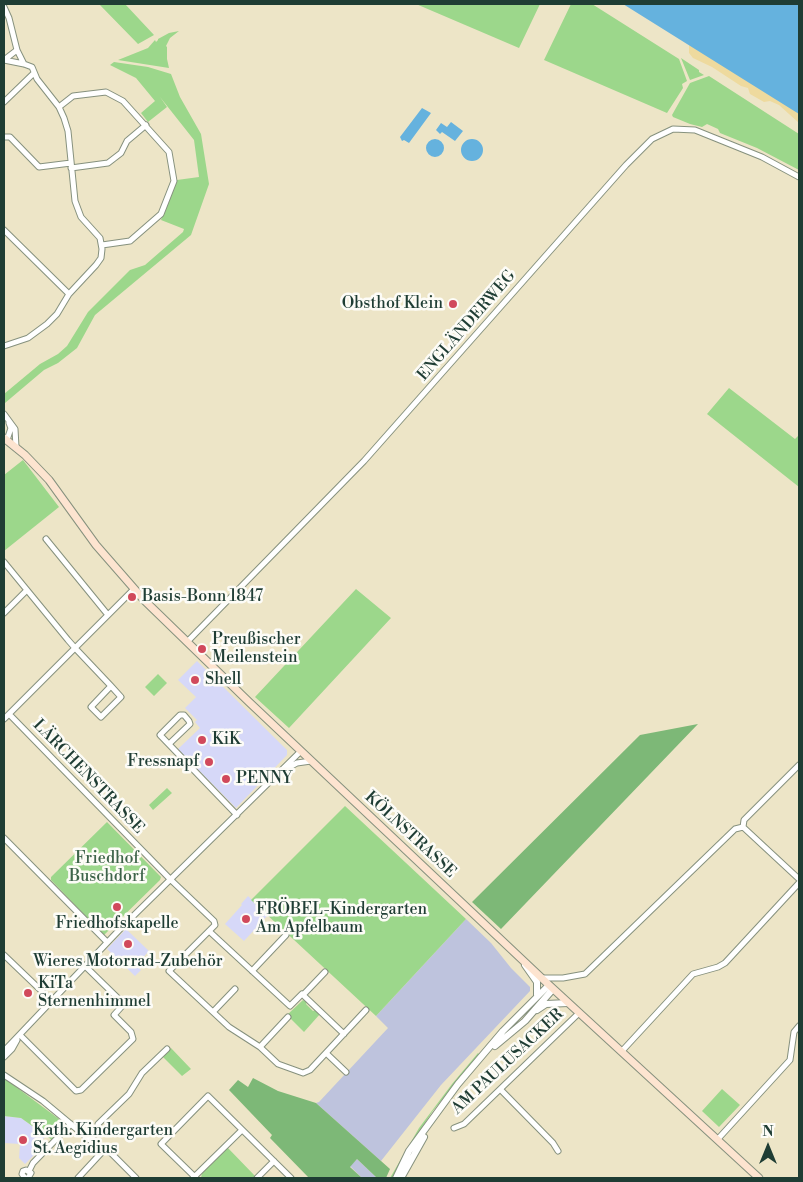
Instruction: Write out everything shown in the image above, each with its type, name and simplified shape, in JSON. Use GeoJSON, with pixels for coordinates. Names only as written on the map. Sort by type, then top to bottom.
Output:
{"type":"FeatureCollection","features":[{"type":"Feature","properties":{"kind":"main road","name":"KÖLNSTRASSE"},"geometry":{"type":"LineString","coordinates":[[5,439],[34,464],[96,545],[134,589],[188,642],[541,978],[759,1178]]}},
{"type":"Feature","properties":{"kind":"street"},"geometry":{"type":"LineString","coordinates":[[4,7],[24,64]]}},
{"type":"Feature","properties":{"kind":"street"},"geometry":{"type":"LineString","coordinates":[[4,60],[18,50]]}},
{"type":"Feature","properties":{"kind":"street"},"geometry":{"type":"LineString","coordinates":[[4,60],[32,67],[36,79],[59,107],[68,131],[75,200],[82,217],[96,232],[102,245],[101,258],[96,266],[69,294],[57,314],[28,338],[4,346]]}},
{"type":"Feature","properties":{"kind":"street"},"geometry":{"type":"LineString","coordinates":[[4,102],[34,73]]}},
{"type":"Feature","properties":{"kind":"street"},"geometry":{"type":"LineString","coordinates":[[59,107],[73,96],[106,92],[123,101],[170,152],[174,181],[161,214],[130,241],[102,245]]}},
{"type":"Feature","properties":{"kind":"street"},"geometry":{"type":"LineString","coordinates":[[4,137],[10,138],[39,167],[108,164],[121,153],[127,141],[146,125]]}},
{"type":"Feature","properties":{"kind":"street","name":"ENGLÄNDERWEG"},"geometry":{"type":"LineString","coordinates":[[188,642],[364,461],[626,165],[652,139],[673,129],[695,130],[762,157],[799,177]]}},
{"type":"Feature","properties":{"kind":"street"},"geometry":{"type":"LineString","coordinates":[[4,230],[69,294]]}},
{"type":"Feature","properties":{"kind":"street"},"geometry":{"type":"LineString","coordinates":[[4,414],[15,429],[16,447]]}},
{"type":"Feature","properties":{"kind":"street"},"geometry":{"type":"LineString","coordinates":[[5,439],[11,428],[8,420]]}},
{"type":"Feature","properties":{"kind":"street"},"geometry":{"type":"LineString","coordinates":[[46,539],[108,615]]}},
{"type":"Feature","properties":{"kind":"street"},"geometry":{"type":"LineString","coordinates":[[4,562],[75,648],[122,697],[101,717],[90,707],[111,686]]}},
{"type":"Feature","properties":{"kind":"street"},"geometry":{"type":"LineString","coordinates":[[4,719],[134,589]]}},
{"type":"Feature","properties":{"kind":"street"},"geometry":{"type":"LineString","coordinates":[[4,613],[27,590]]}},
{"type":"Feature","properties":{"kind":"street","name":"LÄRCHENSTRASSE"},"geometry":{"type":"LineString","coordinates":[[9,714],[170,880],[214,921],[214,925],[209,931]]}},
{"type":"Feature","properties":{"kind":"street"},"geometry":{"type":"LineString","coordinates":[[169,744],[190,724],[184,715],[180,716],[160,735],[237,815]]}},
{"type":"Feature","properties":{"kind":"street"},"geometry":{"type":"LineString","coordinates":[[4,1051],[107,942],[301,751]]}},
{"type":"Feature","properties":{"kind":"street"},"geometry":{"type":"LineString","coordinates":[[277,775],[297,763],[311,761]]}},
{"type":"Feature","properties":{"kind":"street"},"geometry":{"type":"LineString","coordinates":[[743,827],[744,820],[799,765]]}},
{"type":"Feature","properties":{"kind":"street"},"geometry":{"type":"LineString","coordinates":[[743,827],[799,879]]}},
{"type":"Feature","properties":{"kind":"street"},"geometry":{"type":"LineString","coordinates":[[541,978],[563,978],[585,974],[735,829],[743,827]]}},
{"type":"Feature","properties":{"kind":"street"},"geometry":{"type":"LineString","coordinates":[[4,838],[107,942]]}},
{"type":"Feature","properties":{"kind":"street"},"geometry":{"type":"LineString","coordinates":[[622,1051],[693,974],[718,967],[725,963],[799,883]]}},
{"type":"Feature","properties":{"kind":"street"},"geometry":{"type":"LineString","coordinates":[[325,972],[290,1006],[209,931],[169,971],[229,1027],[260,1047],[278,1064],[303,1073],[310,1070],[366,1010]]}},
{"type":"Feature","properties":{"kind":"street"},"geometry":{"type":"LineString","coordinates":[[252,971],[286,935]]}},
{"type":"Feature","properties":{"kind":"street"},"geometry":{"type":"LineString","coordinates":[[4,955],[52,1001]]}},
{"type":"Feature","properties":{"kind":"street"},"geometry":{"type":"LineString","coordinates":[[520,958],[536,982],[537,996]]}},
{"type":"Feature","properties":{"kind":"street"},"geometry":{"type":"LineString","coordinates":[[19,1036],[74,1090],[79,1091],[133,1039],[131,1032],[114,1015],[124,1004],[85,966]]}},
{"type":"Feature","properties":{"kind":"street"},"geometry":{"type":"LineString","coordinates":[[396,1178],[409,1151],[437,1112],[502,1031],[537,996],[563,978]]}},
{"type":"Feature","properties":{"kind":"street"},"geometry":{"type":"LineString","coordinates":[[525,1020],[551,987]]}},
{"type":"Feature","properties":{"kind":"street"},"geometry":{"type":"LineString","coordinates":[[213,1012],[235,989]]}},
{"type":"Feature","properties":{"kind":"street"},"geometry":{"type":"LineString","coordinates":[[303,995],[344,1034]]}},
{"type":"Feature","properties":{"kind":"street"},"geometry":{"type":"LineString","coordinates":[[484,1055],[546,1004],[568,1003]]}},
{"type":"Feature","properties":{"kind":"street","name":"AM PAULUSACKER"},"geometry":{"type":"LineString","coordinates":[[454,1128],[464,1124],[501,1090],[579,1013]]}},
{"type":"Feature","properties":{"kind":"street"},"geometry":{"type":"LineString","coordinates":[[260,1047],[288,1017]]}},
{"type":"Feature","properties":{"kind":"street"},"geometry":{"type":"LineString","coordinates":[[717,1140],[790,1060],[794,1032],[799,1026]]}},
{"type":"Feature","properties":{"kind":"street"},"geometry":{"type":"LineString","coordinates":[[4,1057],[12,1050],[19,1036]]}},
{"type":"Feature","properties":{"kind":"street"},"geometry":{"type":"LineString","coordinates":[[90,1140],[98,1131],[98,1124],[128,1094],[142,1073],[167,1049]]}},
{"type":"Feature","properties":{"kind":"street"},"geometry":{"type":"LineString","coordinates":[[326,1053],[346,1072]]}},
{"type":"Feature","properties":{"kind":"street"},"geometry":{"type":"LineString","coordinates":[[4,1075],[43,1101],[103,1151],[110,1152],[136,1178]]}},
{"type":"Feature","properties":{"kind":"street"},"geometry":{"type":"LineString","coordinates":[[501,1090],[553,1142],[558,1151]]}},
{"type":"Feature","properties":{"kind":"street"},"geometry":{"type":"LineString","coordinates":[[242,1130],[195,1178],[162,1144],[208,1096],[291,1178]]}},
{"type":"Feature","properties":{"kind":"street"},"geometry":{"type":"LineString","coordinates":[[401,1178],[437,1112]]}},
{"type":"Feature","properties":{"kind":"street"},"geometry":{"type":"LineString","coordinates":[[25,1178],[22,1174],[23,1171],[29,1171],[33,1162],[71,1124]]}},
{"type":"Feature","properties":{"kind":"street"},"geometry":{"type":"LineString","coordinates":[[78,1178],[103,1151]]}},
{"type":"Feature","properties":{"kind":"street"},"geometry":{"type":"LineString","coordinates":[[257,1178],[274,1162]]}},
{"type":"Feature","properties":{"kind":"shaded area"},"geometry":{"type":"Polygon","coordinates":[[[197,661],[287,750],[287,755],[236,808],[178,749],[200,728],[195,722],[197,720],[185,708],[196,697],[178,680],[197,661]]]}},
{"type":"Feature","properties":{"kind":"shaded area","name":"FRÖBEL-Kindergarten Am Apfelbaum"},"geometry":{"type":"Polygon","coordinates":[[[248,896],[268,915],[244,941],[225,924],[248,896]]]}},
{"type":"Feature","properties":{"kind":"shaded area"},"geometry":{"type":"Polygon","coordinates":[[[466,919],[491,943],[511,968],[530,987],[530,991],[441,1085],[381,1161],[316,1103],[388,1028],[376,1016],[466,919]]]}},
{"type":"Feature","properties":{"kind":"shaded area"},"geometry":{"type":"Polygon","coordinates":[[[126,929],[149,951],[136,965],[141,970],[135,976],[107,949],[126,929]]]}},
{"type":"Feature","properties":{"kind":"shaded area","name":"Kath. Kindergarten St. Aegidius"},"geometry":{"type":"Polygon","coordinates":[[[4,1116],[21,1118],[46,1136],[35,1148],[38,1151],[25,1164],[19,1158],[20,1144],[4,1143],[4,1116]]]}},
{"type":"Feature","properties":{"kind":"shaded area"},"geometry":{"type":"Polygon","coordinates":[[[357,1159],[377,1178],[362,1178],[350,1166],[357,1159]]]}},
{"type":"Feature","properties":{"kind":"green space"},"geometry":{"type":"Polygon","coordinates":[[[99,4],[125,4],[154,35],[138,44],[99,4]]]}},
{"type":"Feature","properties":{"kind":"green space"},"geometry":{"type":"Polygon","coordinates":[[[416,4],[540,4],[519,48],[416,4]]]}},
{"type":"Feature","properties":{"kind":"green space"},"geometry":{"type":"Polygon","coordinates":[[[571,4],[592,4],[679,59],[687,81],[682,84],[683,88],[667,113],[544,60],[571,4]]]}},
{"type":"Feature","properties":{"kind":"green space"},"geometry":{"type":"Polygon","coordinates":[[[179,31],[170,38],[166,46],[169,68],[118,60],[148,48],[155,40],[156,42],[169,33],[179,31]]]}},
{"type":"Feature","properties":{"kind":"green space"},"geometry":{"type":"Polygon","coordinates":[[[681,58],[699,70],[704,75],[690,80],[681,58]]]}},
{"type":"Feature","properties":{"kind":"green space"},"geometry":{"type":"Polygon","coordinates":[[[114,62],[148,67],[171,74],[180,97],[201,134],[209,184],[191,235],[95,315],[77,348],[58,363],[44,370],[5,403],[4,394],[40,364],[58,354],[67,346],[88,312],[130,270],[145,265],[183,232],[184,229],[161,220],[177,180],[199,177],[194,140],[160,97],[167,107],[148,122],[141,113],[155,101],[136,78],[110,65],[114,62]]]}},
{"type":"Feature","properties":{"kind":"green space"},"geometry":{"type":"Polygon","coordinates":[[[709,76],[799,134],[799,170],[757,148],[720,133],[718,129],[707,124],[702,127],[673,117],[672,115],[690,83],[709,76]]]}},
{"type":"Feature","properties":{"kind":"green space"},"geometry":{"type":"Polygon","coordinates":[[[729,388],[795,439],[799,435],[799,487],[707,414],[729,388]]]}},
{"type":"Feature","properties":{"kind":"green space"},"geometry":{"type":"Polygon","coordinates":[[[23,460],[59,507],[4,551],[4,475],[23,460]]]}},
{"type":"Feature","properties":{"kind":"green space"},"geometry":{"type":"Polygon","coordinates":[[[356,589],[391,618],[289,728],[255,697],[356,589]]]}},
{"type":"Feature","properties":{"kind":"green space"},"geometry":{"type":"Polygon","coordinates":[[[158,674],[167,683],[154,696],[145,687],[158,674]]]}},
{"type":"Feature","properties":{"kind":"green space"},"geometry":{"type":"Polygon","coordinates":[[[698,724],[501,929],[472,902],[640,735],[698,724]]]}},
{"type":"Feature","properties":{"kind":"green space"},"geometry":{"type":"Polygon","coordinates":[[[167,788],[172,793],[153,810],[149,805],[167,788]]]}},
{"type":"Feature","properties":{"kind":"green space"},"geometry":{"type":"Polygon","coordinates":[[[345,806],[466,919],[376,1016],[251,900],[345,806]]]}},
{"type":"Feature","properties":{"kind":"green space","name":"Friedhof Buschdorf"},"geometry":{"type":"Polygon","coordinates":[[[107,822],[161,877],[104,935],[51,880],[51,877],[107,822]]]}},
{"type":"Feature","properties":{"kind":"green space"},"geometry":{"type":"Polygon","coordinates":[[[303,1000],[307,1002],[306,1004],[313,1011],[315,1010],[320,1014],[304,1032],[287,1015],[303,1000]]]}},
{"type":"Feature","properties":{"kind":"green space"},"geometry":{"type":"Polygon","coordinates":[[[171,1048],[191,1069],[182,1076],[162,1056],[171,1048]]]}},
{"type":"Feature","properties":{"kind":"green space"},"geometry":{"type":"Polygon","coordinates":[[[478,1053],[432,1112],[392,1178],[390,1178],[419,1128],[478,1053]]]}},
{"type":"Feature","properties":{"kind":"green space"},"geometry":{"type":"Polygon","coordinates":[[[4,1078],[63,1122],[64,1127],[52,1140],[21,1118],[4,1116],[4,1078]]]}},
{"type":"Feature","properties":{"kind":"green space"},"geometry":{"type":"Polygon","coordinates":[[[253,1078],[278,1091],[316,1103],[390,1169],[386,1178],[377,1178],[357,1159],[350,1167],[362,1178],[309,1178],[270,1138],[272,1135],[229,1090],[238,1080],[248,1087],[253,1078]]]}},
{"type":"Feature","properties":{"kind":"green space"},"geometry":{"type":"Polygon","coordinates":[[[722,1089],[740,1105],[719,1127],[702,1111],[722,1089]]]}},
{"type":"Feature","properties":{"kind":"green space"},"geometry":{"type":"Polygon","coordinates":[[[227,1147],[255,1178],[201,1178],[202,1173],[227,1147]]]}},
{"type":"Feature","properties":{"kind":"sand"},"geometry":{"type":"Polygon","coordinates":[[[692,40],[799,111],[799,123],[779,105],[770,101],[764,102],[750,94],[748,88],[741,86],[712,67],[693,58],[689,53],[689,45],[692,40]]]}},
{"type":"Feature","properties":{"kind":"water"},"geometry":{"type":"Polygon","coordinates":[[[623,4],[799,4],[799,114],[623,4]]]}},
{"type":"Feature","properties":{"kind":"water"},"geometry":{"type":"Polygon","coordinates":[[[422,108],[431,113],[409,143],[404,140],[402,141],[400,137],[422,108]]]}},
{"type":"Feature","properties":{"kind":"water"},"geometry":{"type":"Polygon","coordinates":[[[451,122],[463,131],[455,141],[436,130],[441,123],[447,127],[451,122]]]}},
{"type":"Feature","properties":{"kind":"water"},"geometry":{"type":"Polygon","coordinates":[[[435,139],[441,142],[444,148],[441,154],[435,157],[429,154],[426,148],[429,142],[435,139]]]}},
{"type":"Feature","properties":{"kind":"water"},"geometry":{"type":"Polygon","coordinates":[[[472,139],[480,142],[483,150],[480,158],[472,161],[464,158],[461,150],[464,142],[472,139]]]}},
{"type":"Feature","properties":{"kind":"place","name":"Obsthof Klein"},"geometry":{"type":"Point","coordinates":[453,304]}},
{"type":"Feature","properties":{"kind":"place","name":"Basis-Bonn 1847"},"geometry":{"type":"Point","coordinates":[132,597]}},
{"type":"Feature","properties":{"kind":"place","name":"Preußischer Meilenstein"},"geometry":{"type":"Point","coordinates":[202,649]}},
{"type":"Feature","properties":{"kind":"place","name":"Shell"},"geometry":{"type":"Point","coordinates":[195,680]}},
{"type":"Feature","properties":{"kind":"place","name":"KiK"},"geometry":{"type":"Point","coordinates":[202,740]}},
{"type":"Feature","properties":{"kind":"place","name":"Fressnapf"},"geometry":{"type":"Point","coordinates":[209,762]}},
{"type":"Feature","properties":{"kind":"place","name":"PENNY"},"geometry":{"type":"Point","coordinates":[226,779]}},
{"type":"Feature","properties":{"kind":"place","name":"Friedhofskapelle"},"geometry":{"type":"Point","coordinates":[117,907]}},
{"type":"Feature","properties":{"kind":"place","name":"FRÖBEL-Kindergarten Am Apfelbaum"},"geometry":{"type":"Point","coordinates":[246,919]}},
{"type":"Feature","properties":{"kind":"place","name":"Wieres Motorrad-Zubehör"},"geometry":{"type":"Point","coordinates":[128,944]}},
{"type":"Feature","properties":{"kind":"place","name":"KiTa Sternenhimmel"},"geometry":{"type":"Point","coordinates":[28,993]}},
{"type":"Feature","properties":{"kind":"place","name":"Kath. Kindergarten St. Aegidius"},"geometry":{"type":"Point","coordinates":[23,1140]}}]}
